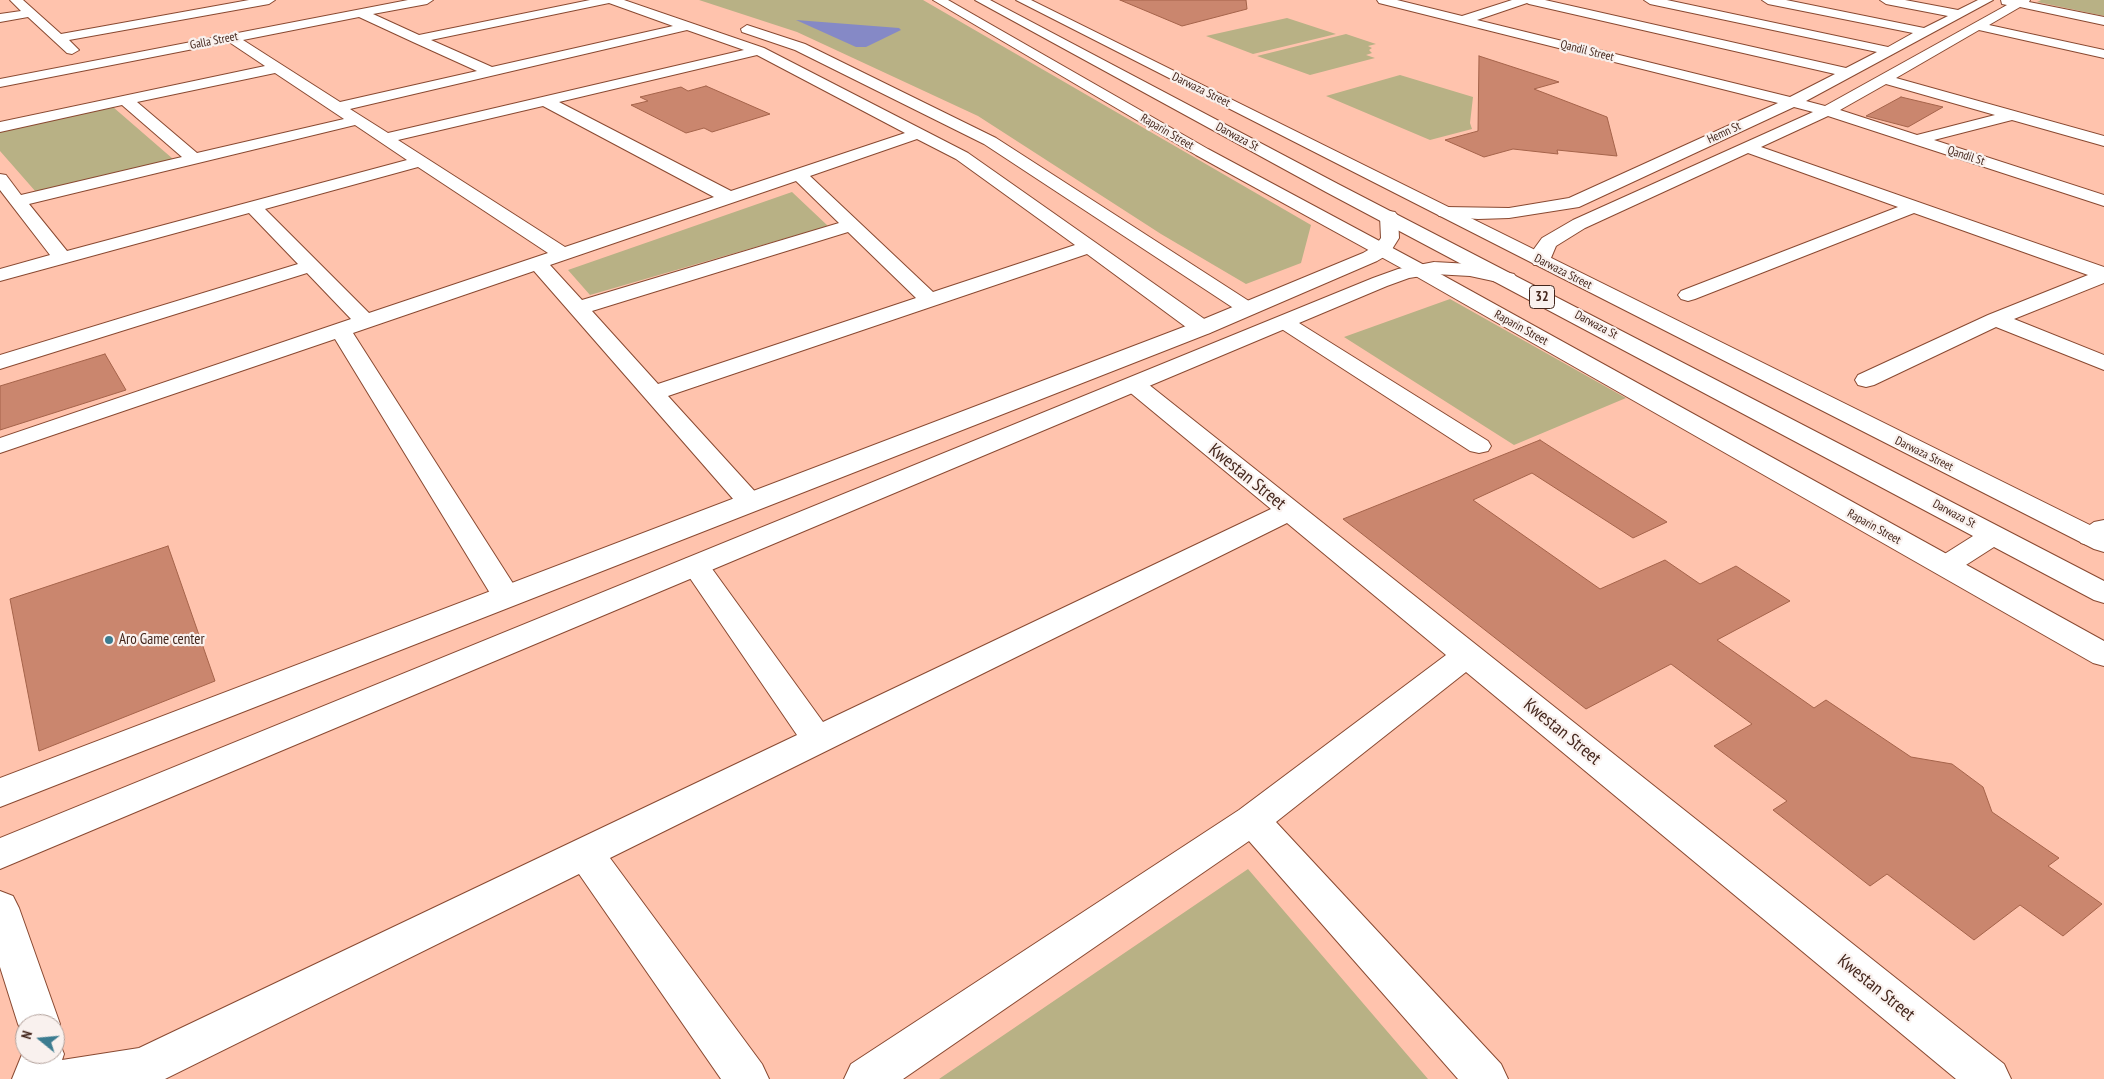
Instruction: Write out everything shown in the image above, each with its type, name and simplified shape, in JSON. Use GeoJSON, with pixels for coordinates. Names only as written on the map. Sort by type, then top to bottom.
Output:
{"type":"FeatureCollection","features":[{"type":"Feature","properties":{"kind":"main road"},"geometry":{"type":"LineString","coordinates":[[16,0],[91,65]]}},
{"type":"Feature","properties":{"kind":"main road"},"geometry":{"type":"LineString","coordinates":[[58,38],[269,0]]}},
{"type":"Feature","properties":{"kind":"main road","name":"Galla Street"},"geometry":{"type":"LineString","coordinates":[[0,83],[427,0]]}},
{"type":"Feature","properties":{"kind":"main road"},"geometry":{"type":"LineString","coordinates":[[418,39],[607,0]]}},
{"type":"Feature","properties":{"kind":"main road"},"geometry":{"type":"LineString","coordinates":[[612,0],[759,51],[952,150],[1202,328]]}},
{"type":"Feature","properties":{"kind":"main road","name":"Raparin Street"},"geometry":{"type":"LineString","coordinates":[[939,0],[1202,152],[1419,270],[2104,655]]}},
{"type":"Feature","properties":{"kind":"main road","name":"Darwaza St"},"geometry":{"type":"LineString","coordinates":[[982,0],[2104,593]]}},
{"type":"Feature","properties":{"kind":"main road","name":"Darwaza Street"},"geometry":{"type":"LineString","coordinates":[[1022,0],[1541,261],[2100,536]]}},
{"type":"Feature","properties":{"kind":"main road","name":"Qandil Street"},"geometry":{"type":"LineString","coordinates":[[1383,0],[1827,111]]}},
{"type":"Feature","properties":{"kind":"main road"},"geometry":{"type":"LineString","coordinates":[[1463,20],[1524,0]]}},
{"type":"Feature","properties":{"kind":"main road"},"geometry":{"type":"LineString","coordinates":[[1529,0],[1848,72]]}},
{"type":"Feature","properties":{"kind":"main road"},"geometry":{"type":"LineString","coordinates":[[1650,0],[1890,51]]}},
{"type":"Feature","properties":{"kind":"main road"},"geometry":{"type":"LineString","coordinates":[[1768,0],[1925,32]]}},
{"type":"Feature","properties":{"kind":"main road"},"geometry":{"type":"LineString","coordinates":[[1886,0],[1959,14]]}},
{"type":"Feature","properties":{"kind":"main road","name":"Hemn St"},"geometry":{"type":"LineString","coordinates":[[1445,212],[1502,214],[1573,203],[1791,103],[1987,0]]}},
{"type":"Feature","properties":{"kind":"main road"},"geometry":{"type":"LineString","coordinates":[[2002,0],[2022,1],[2104,20]]}},
{"type":"Feature","properties":{"kind":"main road","name":"Hemn St"},"geometry":{"type":"LineString","coordinates":[[1541,261],[1544,250],[1549,242],[1579,224],[1827,111],[1882,78],[1981,27],[2022,1]]}},
{"type":"Feature","properties":{"kind":"main road"},"geometry":{"type":"LineString","coordinates":[[182,2],[198,13]]}},
{"type":"Feature","properties":{"kind":"main road"},"geometry":{"type":"LineString","coordinates":[[0,18],[30,13]]}},
{"type":"Feature","properties":{"kind":"main road"},"geometry":{"type":"LineString","coordinates":[[360,13],[492,72]]}},
{"type":"Feature","properties":{"kind":"main road"},"geometry":{"type":"LineString","coordinates":[[731,24],[800,47],[990,141],[1116,225],[1248,309]]}},
{"type":"Feature","properties":{"kind":"main road"},"geometry":{"type":"LineString","coordinates":[[338,107],[688,26]]}},
{"type":"Feature","properties":{"kind":"main road"},"geometry":{"type":"LineString","coordinates":[[1981,27],[2104,54]]}},
{"type":"Feature","properties":{"kind":"main road"},"geometry":{"type":"LineString","coordinates":[[1046,34],[1080,29]]}},
{"type":"Feature","properties":{"kind":"main road"},"geometry":{"type":"LineString","coordinates":[[232,38],[564,254]]}},
{"type":"Feature","properties":{"kind":"main road"},"geometry":{"type":"LineString","coordinates":[[386,138],[547,102],[759,51]]}},
{"type":"Feature","properties":{"kind":"main road"},"geometry":{"type":"LineString","coordinates":[[0,127],[278,68]]}},
{"type":"Feature","properties":{"kind":"main road"},"geometry":{"type":"LineString","coordinates":[[1882,78],[2012,115],[2102,137]]}},
{"type":"Feature","properties":{"kind":"main road"},"geometry":{"type":"LineString","coordinates":[[126,100],[194,159]]}},
{"type":"Feature","properties":{"kind":"main road"},"geometry":{"type":"LineString","coordinates":[[547,102],[730,198]]}},
{"type":"Feature","properties":{"kind":"main road","name":"Qandil St"},"geometry":{"type":"LineString","coordinates":[[1827,111],[2104,201]]}},
{"type":"Feature","properties":{"kind":"main road"},"geometry":{"type":"LineString","coordinates":[[1917,140],[2012,115]]}},
{"type":"Feature","properties":{"kind":"main road"},"geometry":{"type":"LineString","coordinates":[[17,201],[358,120]]}},
{"type":"Feature","properties":{"kind":"main road"},"geometry":{"type":"LineString","coordinates":[[0,446],[919,133]]}},
{"type":"Feature","properties":{"kind":"main road"},"geometry":{"type":"LineString","coordinates":[[952,150],[990,141]]}},
{"type":"Feature","properties":{"kind":"main road"},"geometry":{"type":"LineString","coordinates":[[1749,148],[2104,275]]}},
{"type":"Feature","properties":{"kind":"main road"},"geometry":{"type":"LineString","coordinates":[[0,275],[420,161]]}},
{"type":"Feature","properties":{"kind":"main road"},"geometry":{"type":"LineString","coordinates":[[799,174],[929,300]]}},
{"type":"Feature","properties":{"kind":"main road"},"geometry":{"type":"LineString","coordinates":[[0,179],[62,258]]}},
{"type":"Feature","properties":{"kind":"main road"},"geometry":{"type":"LineString","coordinates":[[252,206],[366,322]]}},
{"type":"Feature","properties":{"kind":"main road"},"geometry":{"type":"LineString","coordinates":[[1688,295],[1913,206]]}},
{"type":"Feature","properties":{"kind":"main road"},"geometry":{"type":"LineString","coordinates":[[0,793],[1248,309],[1352,265],[1382,250],[1390,238],[1389,216]]}},
{"type":"Feature","properties":{"kind":"main road"},"geometry":{"type":"LineString","coordinates":[[578,308],[851,225]]}},
{"type":"Feature","properties":{"kind":"main road"},"geometry":{"type":"LineString","coordinates":[[653,392],[1089,247]]}},
{"type":"Feature","properties":{"kind":"main road"},"geometry":{"type":"LineString","coordinates":[[538,263],[750,502]]}},
{"type":"Feature","properties":{"kind":"main road"},"geometry":{"type":"LineString","coordinates":[[1352,265],[1378,275],[1380,282]]}},
{"type":"Feature","properties":{"kind":"main road"},"geometry":{"type":"LineString","coordinates":[[0,362],[311,266]]}},
{"type":"Feature","properties":{"kind":"main road"},"geometry":{"type":"LineString","coordinates":[[0,854],[1380,282],[1419,270],[1452,268],[1507,278]]}},
{"type":"Feature","properties":{"kind":"main road"},"geometry":{"type":"LineString","coordinates":[[1866,380],[1995,319],[2104,275]]}},
{"type":"Feature","properties":{"kind":"main road"},"geometry":{"type":"LineString","coordinates":[[1995,319],[2104,363]]}},
{"type":"Feature","properties":{"kind":"main road"},"geometry":{"type":"LineString","coordinates":[[1284,322],[1479,446]]}},
{"type":"Feature","properties":{"kind":"main road"},"geometry":{"type":"LineString","coordinates":[[340,330],[506,596]]}},
{"type":"Feature","properties":{"kind":"main road","name":"Kwestan Street"},"geometry":{"type":"LineString","coordinates":[[1135,385],[1988,1079]]}},
{"type":"Feature","properties":{"kind":"main road"},"geometry":{"type":"LineString","coordinates":[[67,1079],[142,1068],[1289,511]]}},
{"type":"Feature","properties":{"kind":"main road"},"geometry":{"type":"LineString","coordinates":[[1945,566],[1994,535]]}},
{"type":"Feature","properties":{"kind":"main road"},"geometry":{"type":"LineString","coordinates":[[695,566],[818,740]]}},
{"type":"Feature","properties":{"kind":"main road"},"geometry":{"type":"LineString","coordinates":[[866,1079],[1252,820],[1467,655]]}},
{"type":"Feature","properties":{"kind":"main road"},"geometry":{"type":"LineString","coordinates":[[1252,820],[1486,1079]]}},
{"type":"Feature","properties":{"kind":"main road"},"geometry":{"type":"LineString","coordinates":[[584,853],[747,1079]]}},
{"type":"Feature","properties":{"kind":"main road"},"geometry":{"type":"LineString","coordinates":[[0,908],[36,1014]]}},
{"type":"Feature","properties":{"kind":"main road"},"geometry":{"type":"LineString","coordinates":[[34,1079],[39,1064]]}},
{"type":"Feature","properties":{"kind":"shaded area"},"geometry":{"type":"Polygon","coordinates":[[[699,0],[923,0],[1311,225],[1301,263],[1246,284],[1161,234],[978,116],[797,32],[699,0]]]}},
{"type":"Feature","properties":{"kind":"shaded area"},"geometry":{"type":"Polygon","coordinates":[[[2041,0],[2104,0],[2104,16],[2037,2],[2041,0]]]}},
{"type":"Feature","properties":{"kind":"shaded area"},"geometry":{"type":"Polygon","coordinates":[[[1287,18],[1336,34],[1253,54],[1206,36],[1287,18]]]}},
{"type":"Feature","properties":{"kind":"shaded area"},"geometry":{"type":"Polygon","coordinates":[[[1346,34],[1376,44],[1368,46],[1372,48],[1369,50],[1372,53],[1366,55],[1375,58],[1310,75],[1257,56],[1346,34]]]}},
{"type":"Feature","properties":{"kind":"shaded area"},"geometry":{"type":"Polygon","coordinates":[[[1400,75],[1473,97],[1470,123],[1472,129],[1430,140],[1326,96],[1400,75]]]}},
{"type":"Feature","properties":{"kind":"shaded area"},"geometry":{"type":"Polygon","coordinates":[[[113,107],[173,159],[36,192],[0,151],[0,131],[113,107]]]}},
{"type":"Feature","properties":{"kind":"shaded area"},"geometry":{"type":"Polygon","coordinates":[[[792,192],[828,226],[590,295],[568,270],[792,192]]]}},
{"type":"Feature","properties":{"kind":"shaded area"},"geometry":{"type":"Polygon","coordinates":[[[1450,299],[1626,398],[1514,445],[1344,337],[1450,299]]]}},
{"type":"Feature","properties":{"kind":"shaded area"},"geometry":{"type":"Polygon","coordinates":[[[1248,869],[1428,1079],[939,1079],[1248,869]]]}},
{"type":"Feature","properties":{"kind":"water"},"geometry":{"type":"Polygon","coordinates":[[[796,20],[899,28],[901,30],[866,47],[856,47],[796,20]]]}},
{"type":"Feature","properties":{"kind":"building"},"geometry":{"type":"Polygon","coordinates":[[[1120,0],[1246,0],[1247,9],[1182,26],[1120,0]]]}},
{"type":"Feature","properties":{"kind":"building"},"geometry":{"type":"Polygon","coordinates":[[[1479,56],[1559,82],[1534,89],[1607,117],[1617,156],[1557,150],[1558,154],[1513,149],[1484,157],[1445,140],[1478,131],[1479,56]]]}},
{"type":"Feature","properties":{"kind":"building"},"geometry":{"type":"Polygon","coordinates":[[[706,86],[770,114],[712,132],[704,128],[686,133],[631,105],[648,101],[640,97],[681,87],[688,91],[706,86]]]}},
{"type":"Feature","properties":{"kind":"building"},"geometry":{"type":"Polygon","coordinates":[[[1901,97],[1943,107],[1908,127],[1866,116],[1901,97]]]}},
{"type":"Feature","properties":{"kind":"building"},"geometry":{"type":"Polygon","coordinates":[[[105,354],[126,390],[0,430],[0,386],[105,354]]]}},
{"type":"Feature","properties":{"kind":"building"},"geometry":{"type":"Polygon","coordinates":[[[1540,440],[1667,522],[1633,538],[1532,473],[1473,500],[1600,589],[1665,560],[1700,584],[1736,566],[1790,601],[1717,640],[1814,708],[1826,700],[1911,757],[1952,764],[1983,787],[1992,812],[2059,858],[2048,866],[2102,904],[2063,936],[2020,905],[1974,940],[1887,874],[1870,886],[1773,810],[1787,801],[1714,746],[1752,724],[1671,664],[1586,709],[1343,519],[1540,440]]]}},
{"type":"Feature","properties":{"kind":"building","name":"Aro Game center"},"geometry":{"type":"Polygon","coordinates":[[[168,546],[215,681],[39,751],[10,599],[168,546]]]}},
{"type":"Feature","properties":{"kind":"place","name":"Aro Game center"},"geometry":{"type":"Point","coordinates":[109,640]}}]}
